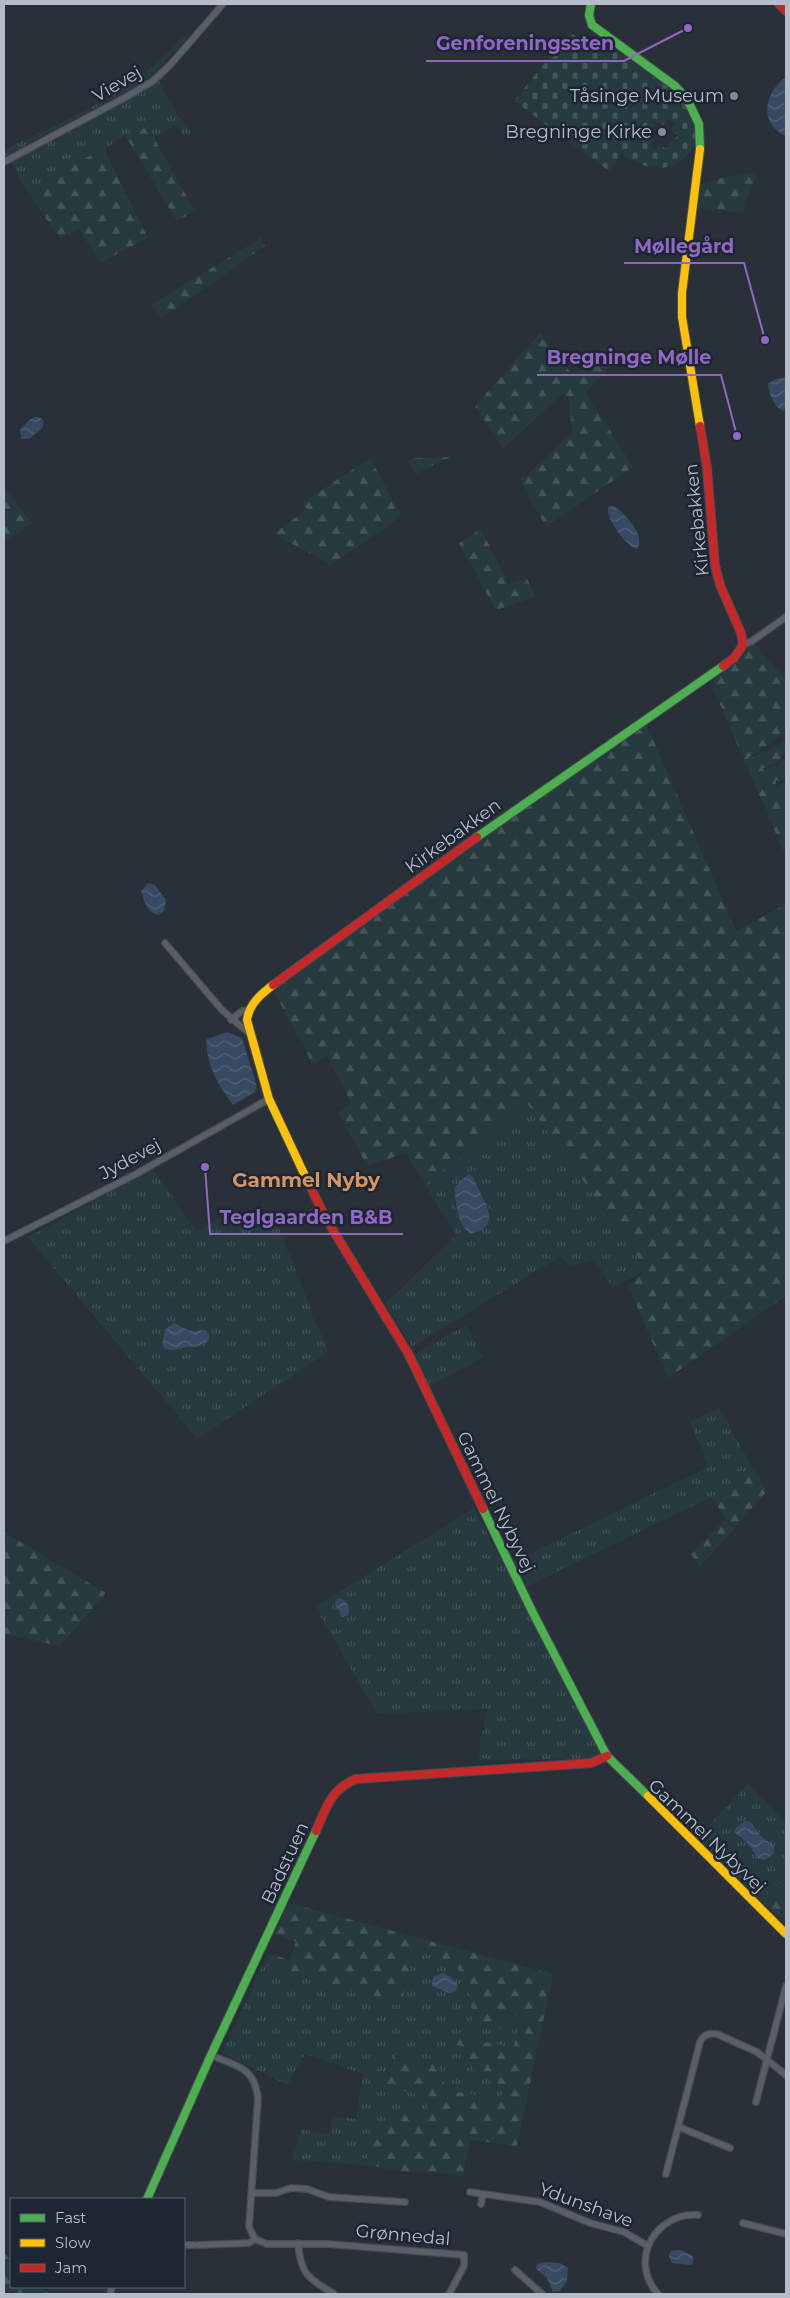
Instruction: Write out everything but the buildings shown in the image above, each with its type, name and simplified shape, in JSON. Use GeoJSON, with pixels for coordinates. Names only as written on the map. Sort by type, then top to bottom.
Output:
{"type":"FeatureCollection","features":[{"type":"Feature","properties":{"kind":"street","name":"Vievej"},"geometry":{"type":"LineString","coordinates":[[4,162],[126,97],[152,80],[171,64],[223,4]]}},
{"type":"Feature","properties":{"kind":"street","name":"Kirkebakken"},"geometry":{"type":"LineString","coordinates":[[248,1010],[252,1002],[275,982],[498,822],[734,658],[743,645],[741,633],[720,585],[715,565],[705,451],[682,317],[682,293],[700,155],[701,131],[692,108],[675,86],[595,28],[589,15],[591,4]]}},
{"type":"Feature","properties":{"kind":"street"},"geometry":{"type":"LineString","coordinates":[[779,4],[786,10]]}},
{"type":"Feature","properties":{"kind":"street"},"geometry":{"type":"LineString","coordinates":[[743,645],[752,641],[786,617]]}},
{"type":"Feature","properties":{"kind":"street"},"geometry":{"type":"LineString","coordinates":[[165,943],[232,1020],[250,1034]]}},
{"type":"Feature","properties":{"kind":"street"},"geometry":{"type":"LineString","coordinates":[[232,1020],[242,1011],[248,1010]]}},
{"type":"Feature","properties":{"kind":"street","name":"Gammel Nybyvej"},"geometry":{"type":"LineString","coordinates":[[248,1010],[250,1034],[269,1099],[325,1217],[409,1355],[533,1612],[606,1756],[786,1934]]}},
{"type":"Feature","properties":{"kind":"street","name":"Jydevej"},"geometry":{"type":"LineString","coordinates":[[4,1241],[136,1174],[269,1099]]}},
{"type":"Feature","properties":{"kind":"street","name":"Badstuen"},"geometry":{"type":"LineString","coordinates":[[148,2198],[212,2055],[332,1796],[343,1784],[356,1779],[592,1763],[606,1756]]}},
{"type":"Feature","properties":{"kind":"street"},"geometry":{"type":"LineString","coordinates":[[756,2102],[786,1986]]}},
{"type":"Feature","properties":{"kind":"street"},"geometry":{"type":"LineString","coordinates":[[666,2174],[703,2036],[709,2033],[717,2034],[757,2052],[786,2075]]}},
{"type":"Feature","properties":{"kind":"street"},"geometry":{"type":"LineString","coordinates":[[212,2055],[247,2071],[254,2078],[257,2088],[258,2098],[249,2227],[255,2239]]}},
{"type":"Feature","properties":{"kind":"street"},"geometry":{"type":"LineString","coordinates":[[679,2127],[730,2148]]}},
{"type":"Feature","properties":{"kind":"street","name":"Grønnedal"},"geometry":{"type":"LineString","coordinates":[[252,2193],[276,2194],[291,2188],[307,2189],[329,2197],[405,2202]]}},
{"type":"Feature","properties":{"kind":"street","name":"Ydunshave"},"geometry":{"type":"LineString","coordinates":[[470,2192],[540,2202],[590,2223],[624,2232],[648,2246]]}},
{"type":"Feature","properties":{"kind":"street"},"geometry":{"type":"LineString","coordinates":[[481,2204],[483,2194]]}},
{"type":"Feature","properties":{"kind":"street","name":"Ydunshave"},"geometry":{"type":"LineString","coordinates":[[658,2294],[652,2286],[646,2270],[648,2246],[656,2232],[668,2221],[683,2215],[698,2215]]}},
{"type":"Feature","properties":{"kind":"street"},"geometry":{"type":"LineString","coordinates":[[743,2223],[786,2234]]}},
{"type":"Feature","properties":{"kind":"street","name":"Grønnedal"},"geometry":{"type":"LineString","coordinates":[[185,2245],[248,2243],[255,2239],[267,2244],[298,2243],[464,2255],[464,2266],[449,2294]]}},
{"type":"Feature","properties":{"kind":"street"},"geometry":{"type":"LineString","coordinates":[[298,2243],[300,2263],[304,2272],[312,2281],[334,2294]]}},
{"type":"Feature","properties":{"kind":"street"},"geometry":{"type":"LineString","coordinates":[[515,2270],[542,2294]]}},
{"type":"Feature","properties":{"kind":"green space"},"geometry":{"type":"Polygon","coordinates":[[[570,32],[596,51],[603,41],[668,87],[683,103],[691,116],[696,129],[697,141],[694,148],[681,161],[673,165],[655,168],[638,163],[621,153],[609,171],[514,101],[570,32]],[[669,118],[663,125],[658,122],[648,134],[653,139],[649,145],[656,150],[660,145],[666,149],[678,135],[671,130],[676,123],[669,118]]]}},
{"type":"Feature","properties":{"kind":"green space"},"geometry":{"type":"Polygon","coordinates":[[[184,36],[187,39],[154,73],[140,84],[4,157],[4,152],[10,147],[85,111],[131,83],[159,61],[184,36]]]}},
{"type":"Feature","properties":{"kind":"green space"},"geometry":{"type":"Polygon","coordinates":[[[159,81],[176,113],[192,133],[185,136],[175,125],[154,138],[149,130],[143,128],[130,135],[126,134],[104,150],[96,151],[95,154],[79,160],[74,165],[70,164],[66,170],[45,179],[43,185],[37,185],[31,192],[27,192],[11,162],[126,101],[159,81]]]}},
{"type":"Feature","properties":{"kind":"green space"},"geometry":{"type":"Polygon","coordinates":[[[146,128],[154,138],[195,211],[177,221],[126,137],[126,135],[146,128]]]}},
{"type":"Feature","properties":{"kind":"green space"},"geometry":{"type":"Polygon","coordinates":[[[98,150],[104,150],[148,238],[100,263],[79,229],[60,238],[27,192],[31,192],[38,183],[43,184],[46,179],[66,170],[69,165],[84,159],[98,150]]]}},
{"type":"Feature","properties":{"kind":"green space"},"geometry":{"type":"Polygon","coordinates":[[[757,172],[743,213],[697,208],[700,184],[757,172]]]}},
{"type":"Feature","properties":{"kind":"green space"},"geometry":{"type":"Polygon","coordinates":[[[261,238],[265,246],[161,319],[152,304],[261,238]]]}},
{"type":"Feature","properties":{"kind":"green space"},"geometry":{"type":"Polygon","coordinates":[[[540,333],[574,377],[604,346],[616,360],[586,392],[633,467],[546,527],[520,481],[572,433],[569,397],[563,393],[503,449],[475,406],[540,333]]]}},
{"type":"Feature","properties":{"kind":"green space"},"geometry":{"type":"Polygon","coordinates":[[[450,457],[416,474],[407,461],[415,458],[450,457]]]}},
{"type":"Feature","properties":{"kind":"green space"},"geometry":{"type":"Polygon","coordinates":[[[370,458],[402,516],[331,565],[274,534],[307,509],[302,503],[370,458]]]}},
{"type":"Feature","properties":{"kind":"green space"},"geometry":{"type":"Polygon","coordinates":[[[4,487],[32,523],[4,542],[4,487]]]}},
{"type":"Feature","properties":{"kind":"green space"},"geometry":{"type":"Polygon","coordinates":[[[481,529],[509,584],[527,578],[535,597],[496,610],[459,543],[481,529]]]}},
{"type":"Feature","properties":{"kind":"green space"},"geometry":{"type":"Polygon","coordinates":[[[752,641],[786,679],[786,732],[748,758],[749,760],[773,746],[778,746],[783,739],[786,740],[786,747],[780,760],[762,769],[765,771],[773,766],[779,766],[780,763],[786,760],[786,779],[783,781],[781,777],[780,782],[776,780],[776,785],[773,787],[786,782],[786,802],[783,803],[786,803],[786,857],[709,679],[743,657],[752,641]]]}},
{"type":"Feature","properties":{"kind":"green space"},"geometry":{"type":"Polygon","coordinates":[[[646,723],[736,931],[786,904],[786,1296],[668,1378],[628,1286],[647,1269],[527,1103],[425,1185],[406,1153],[367,1166],[338,1112],[351,1103],[327,1056],[313,1065],[272,988],[646,723]]]}},
{"type":"Feature","properties":{"kind":"green space"},"geometry":{"type":"Polygon","coordinates":[[[527,1103],[647,1269],[613,1288],[594,1260],[570,1266],[561,1256],[412,1347],[385,1304],[456,1235],[425,1185],[527,1103]],[[474,1178],[454,1204],[463,1226],[489,1210],[478,1191],[474,1178]]]}},
{"type":"Feature","properties":{"kind":"green space"},"geometry":{"type":"Polygon","coordinates":[[[153,1169],[197,1232],[227,1213],[265,1219],[279,1228],[328,1352],[197,1439],[28,1237],[153,1169]]]}},
{"type":"Feature","properties":{"kind":"green space"},"geometry":{"type":"Polygon","coordinates":[[[466,1325],[483,1358],[428,1387],[413,1355],[466,1325]]]}},
{"type":"Feature","properties":{"kind":"green space"},"geometry":{"type":"Polygon","coordinates":[[[719,1408],[751,1465],[741,1481],[526,1587],[513,1562],[708,1467],[690,1421],[719,1408]]]}},
{"type":"Feature","properties":{"kind":"green space"},"geometry":{"type":"Polygon","coordinates":[[[751,1465],[767,1491],[700,1567],[691,1554],[726,1519],[711,1497],[741,1481],[751,1465]]]}},
{"type":"Feature","properties":{"kind":"green space"},"geometry":{"type":"Polygon","coordinates":[[[474,1508],[601,1752],[593,1759],[477,1760],[487,1709],[377,1714],[315,1607],[474,1508]]]}},
{"type":"Feature","properties":{"kind":"green space"},"geometry":{"type":"Polygon","coordinates":[[[4,1532],[106,1593],[60,1646],[4,1634],[4,1532]]]}},
{"type":"Feature","properties":{"kind":"green space"},"geometry":{"type":"Polygon","coordinates":[[[748,1784],[786,1821],[786,1875],[762,1902],[695,1840],[748,1784]],[[754,1825],[735,1829],[734,1832],[747,1842],[753,1855],[771,1843],[761,1836],[754,1825]]]}},
{"type":"Feature","properties":{"kind":"green space"},"geometry":{"type":"Polygon","coordinates":[[[786,1875],[786,1922],[762,1902],[786,1875]]]}},
{"type":"Feature","properties":{"kind":"green space"},"geometry":{"type":"Polygon","coordinates":[[[289,1903],[553,1974],[517,2146],[471,2140],[463,2174],[408,2172],[366,2165],[376,2130],[402,2113],[428,2113],[429,2097],[381,2085],[396,2054],[436,2064],[447,2090],[498,2099],[504,2092],[499,2084],[477,2075],[462,2046],[450,2044],[452,2035],[513,2048],[522,2017],[508,2013],[500,2030],[472,2023],[470,1980],[452,1964],[415,1943],[401,2005],[263,1964],[267,1953],[290,1960],[296,1942],[274,1934],[289,1903]]]}},
{"type":"Feature","properties":{"kind":"green space"},"geometry":{"type":"Polygon","coordinates":[[[415,1943],[452,1964],[508,2013],[522,2017],[513,2048],[453,2035],[462,2046],[477,2075],[499,2084],[504,2092],[498,2099],[447,2090],[436,2064],[428,2114],[402,2113],[376,2130],[366,2165],[292,2160],[301,2129],[329,2134],[333,2116],[356,2119],[363,2074],[305,2054],[288,2085],[222,2053],[263,1964],[401,2005],[415,1943]]]}},
{"type":"Feature","properties":{"kind":"green space"},"geometry":{"type":"Polygon","coordinates":[[[4,2253],[10,2259],[10,2288],[42,2288],[49,2294],[4,2294],[4,2253]]]}},
{"type":"Feature","properties":{"kind":"water"},"geometry":{"type":"Polygon","coordinates":[[[786,77],[786,136],[777,131],[771,124],[767,108],[773,91],[786,77]]]}},
{"type":"Feature","properties":{"kind":"water"},"geometry":{"type":"Polygon","coordinates":[[[779,378],[786,378],[786,409],[783,411],[774,403],[768,387],[768,383],[779,378]]]}},
{"type":"Feature","properties":{"kind":"water"},"geometry":{"type":"Polygon","coordinates":[[[35,417],[41,418],[44,423],[42,428],[29,439],[21,439],[20,430],[29,420],[35,417]]]}},
{"type":"Feature","properties":{"kind":"water"},"geometry":{"type":"Polygon","coordinates":[[[614,506],[624,514],[637,531],[639,543],[637,549],[627,543],[613,524],[608,507],[614,506]]]}},
{"type":"Feature","properties":{"kind":"water"},"geometry":{"type":"Polygon","coordinates":[[[148,883],[155,885],[166,900],[164,911],[159,915],[149,909],[143,899],[141,891],[148,883]]]}},
{"type":"Feature","properties":{"kind":"water"},"geometry":{"type":"Polygon","coordinates":[[[227,1032],[242,1038],[257,1087],[255,1092],[233,1105],[223,1091],[210,1066],[207,1048],[207,1039],[227,1032]]]}},
{"type":"Feature","properties":{"kind":"water"},"geometry":{"type":"Polygon","coordinates":[[[468,1174],[474,1178],[488,1210],[489,1218],[488,1224],[482,1230],[471,1234],[466,1230],[460,1219],[455,1193],[455,1187],[468,1174]]]}},
{"type":"Feature","properties":{"kind":"water"},"geometry":{"type":"Polygon","coordinates":[[[174,1323],[189,1331],[205,1330],[209,1334],[209,1339],[199,1346],[174,1350],[166,1349],[163,1347],[164,1333],[174,1323]]]}},
{"type":"Feature","properties":{"kind":"water"},"geometry":{"type":"Polygon","coordinates":[[[338,1598],[348,1604],[348,1615],[342,1617],[335,1603],[338,1598]]]}},
{"type":"Feature","properties":{"kind":"water"},"geometry":{"type":"Polygon","coordinates":[[[745,1821],[751,1822],[761,1836],[774,1846],[774,1853],[769,1858],[761,1860],[758,1858],[746,1841],[734,1832],[745,1821]]]}},
{"type":"Feature","properties":{"kind":"water"},"geometry":{"type":"Polygon","coordinates":[[[443,1973],[452,1978],[458,1985],[455,1992],[449,1993],[432,1986],[433,1977],[443,1973]]]}},
{"type":"Feature","properties":{"kind":"water"},"geometry":{"type":"Polygon","coordinates":[[[681,2250],[693,2256],[693,2263],[691,2265],[672,2263],[669,2257],[670,2252],[681,2250]]]}},
{"type":"Feature","properties":{"kind":"water"},"geometry":{"type":"Polygon","coordinates":[[[545,2262],[560,2263],[568,2268],[567,2281],[560,2291],[553,2292],[547,2278],[536,2269],[537,2264],[545,2262]]]}},
{"type":"Feature","properties":{"kind":"traffic: fast"},"geometry":{"type":"LineString","coordinates":[[591,4],[589,15],[592,25],[675,86],[687,99],[699,124],[700,149]]}},
{"type":"Feature","properties":{"kind":"traffic: fast"},"geometry":{"type":"LineString","coordinates":[[477,837],[723,666]]}},
{"type":"Feature","properties":{"kind":"traffic: fast"},"geometry":{"type":"LineString","coordinates":[[483,1509],[533,1613],[607,1756],[648,1796]]}},
{"type":"Feature","properties":{"kind":"traffic: fast"},"geometry":{"type":"LineString","coordinates":[[147,2198],[211,2055],[316,1831]]}},
{"type":"Feature","properties":{"kind":"traffic: slow"},"geometry":{"type":"LineString","coordinates":[[700,149],[682,293],[682,317],[700,426]]}},
{"type":"Feature","properties":{"kind":"traffic: slow"},"geometry":{"type":"LineString","coordinates":[[273,985],[253,1004],[247,1020],[269,1099],[306,1178]]}},
{"type":"Feature","properties":{"kind":"traffic: slow"},"geometry":{"type":"LineString","coordinates":[[648,1796],[786,1934]]}},
{"type":"Feature","properties":{"kind":"traffic: jam"},"geometry":{"type":"LineString","coordinates":[[779,4],[786,11]]}},
{"type":"Feature","properties":{"kind":"traffic: jam"},"geometry":{"type":"LineString","coordinates":[[700,426],[707,467],[715,565],[720,585],[741,633],[743,645],[734,658],[723,666]]}},
{"type":"Feature","properties":{"kind":"traffic: jam"},"geometry":{"type":"LineString","coordinates":[[273,985],[477,837]]}},
{"type":"Feature","properties":{"kind":"traffic: jam"},"geometry":{"type":"LineString","coordinates":[[306,1178],[325,1217],[409,1355],[483,1509]]}},
{"type":"Feature","properties":{"kind":"traffic: jam"},"geometry":{"type":"LineString","coordinates":[[316,1831],[330,1800],[341,1788],[356,1779],[591,1763],[607,1756]]}},
{"type":"Feature","properties":{"kind":"place","name":"Genforeningssten"},"geometry":{"type":"Point","coordinates":[688,28]}},
{"type":"Feature","properties":{"kind":"place","name":"Tåsinge Museum"},"geometry":{"type":"Point","coordinates":[734,96]}},
{"type":"Feature","properties":{"kind":"place","name":"Bregninge Kirke"},"geometry":{"type":"Point","coordinates":[662,132]}},
{"type":"Feature","properties":{"kind":"place","name":"Møllegård"},"geometry":{"type":"Point","coordinates":[765,340]}},
{"type":"Feature","properties":{"kind":"place","name":"Bregninge Mølle"},"geometry":{"type":"Point","coordinates":[737,436]}},
{"type":"Feature","properties":{"kind":"place","name":"Teglgaarden B&B"},"geometry":{"type":"Point","coordinates":[205,1167]}},
{"type":"Feature","properties":{"kind":"district","name":"Gammel Nyby"},"geometry":{"type":"Point","coordinates":[306,1180]}}]}
